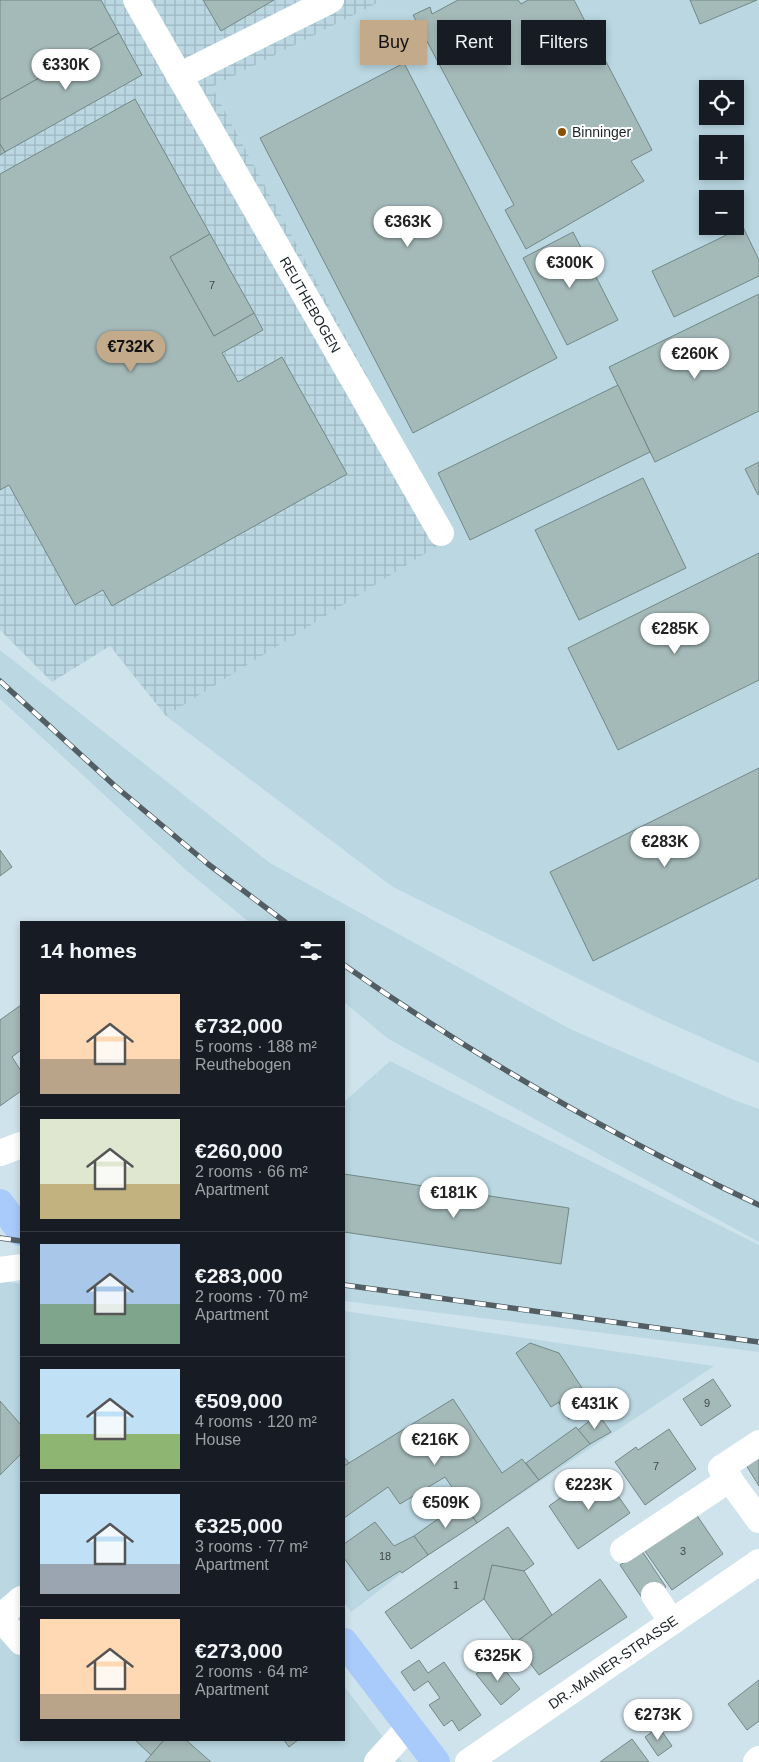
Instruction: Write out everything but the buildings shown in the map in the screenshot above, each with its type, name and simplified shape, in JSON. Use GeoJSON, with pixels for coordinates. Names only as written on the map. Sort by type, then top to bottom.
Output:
{"type":"FeatureCollection","features":[{"type":"Feature","properties":{"kind":"main road"},"geometry":{"type":"LineString","coordinates":[[0,1203],[20,1231]]}},
{"type":"Feature","properties":{"kind":"main road"},"geometry":{"type":"LineString","coordinates":[[345,1643],[408,1728],[436,1762]]}},
{"type":"Feature","properties":{"kind":"street","name":"REUTHEBOGEN"},"geometry":{"type":"LineString","coordinates":[[136,0],[442,534]]}},
{"type":"Feature","properties":{"kind":"street"},"geometry":{"type":"LineString","coordinates":[[179,76],[331,0]]}},
{"type":"Feature","properties":{"kind":"street"},"geometry":{"type":"LineString","coordinates":[[0,1153],[20,1145]]}},
{"type":"Feature","properties":{"kind":"street"},"geometry":{"type":"LineString","coordinates":[[0,1270],[20,1267]]}},
{"type":"Feature","properties":{"kind":"street"},"geometry":{"type":"LineString","coordinates":[[759,1443],[721,1468],[759,1520]]}},
{"type":"Feature","properties":{"kind":"street"},"geometry":{"type":"LineString","coordinates":[[622,1550],[730,1480]]}},
{"type":"Feature","properties":{"kind":"street","name":"DR.-MAINER-STRASSE"},"geometry":{"type":"LineString","coordinates":[[468,1762],[759,1562]]}},
{"type":"Feature","properties":{"kind":"street"},"geometry":{"type":"LineString","coordinates":[[654,1594],[672,1622]]}},
{"type":"Feature","properties":{"kind":"street"},"geometry":{"type":"LineString","coordinates":[[20,1600],[0,1618],[20,1641]]}},
{"type":"Feature","properties":{"kind":"street"},"geometry":{"type":"LineString","coordinates":[[378,1762],[408,1728]]}},
{"type":"Feature","properties":{"kind":"street"},"geometry":{"type":"LineString","coordinates":[[756,1762],[759,1759]]}},
{"type":"Feature","properties":{"kind":"shaded area"},"geometry":{"type":"Polygon","coordinates":[[[0,0],[383,0],[212,87],[453,536],[166,716],[110,646],[52,682],[0,630],[0,0]]]}},
{"type":"Feature","properties":{"kind":"shaded area"},"geometry":{"type":"Polygon","coordinates":[[[383,0],[759,0],[759,1063],[656,1017],[393,887],[166,716],[452,536],[212,87],[383,0]]]}},
{"type":"Feature","properties":{"kind":"shaded area"},"geometry":{"type":"Polygon","coordinates":[[[0,650],[270,863],[570,1029],[759,1109],[759,1242],[387,1038],[345,1003],[345,921],[248,921],[186,870],[0,699],[0,650]]]}},
{"type":"Feature","properties":{"kind":"shaded area"},"geometry":{"type":"Polygon","coordinates":[[[390,1061],[759,1245],[759,1352],[345,1301],[345,1101],[390,1061]]]}},
{"type":"Feature","properties":{"kind":"shaded area"},"geometry":{"type":"Polygon","coordinates":[[[0,1281],[20,1284],[20,1741],[345,1741],[345,1687],[402,1762],[0,1762],[0,1281]]]}},
{"type":"Feature","properties":{"kind":"shaded area"},"geometry":{"type":"Polygon","coordinates":[[[345,1311],[714,1366],[402,1573],[351,1612],[345,1603],[345,1311]]]}},
{"type":"Feature","properties":{"kind":"railway"},"geometry":{"type":"LineString","coordinates":[[0,681],[115,786],[208,864],[284,921]]}},
{"type":"Feature","properties":{"kind":"railway"},"geometry":{"type":"LineString","coordinates":[[345,966],[444,1032],[546,1094],[651,1152],[759,1205]]}},
{"type":"Feature","properties":{"kind":"railway"},"geometry":{"type":"LineString","coordinates":[[0,1238],[20,1241]]}},
{"type":"Feature","properties":{"kind":"railway"},"geometry":{"type":"LineString","coordinates":[[345,1285],[759,1342]]}},
{"type":"Feature","properties":{"kind":"place","name":"Binninger"},"geometry":{"type":"Point","coordinates":[562,132]}}]}
